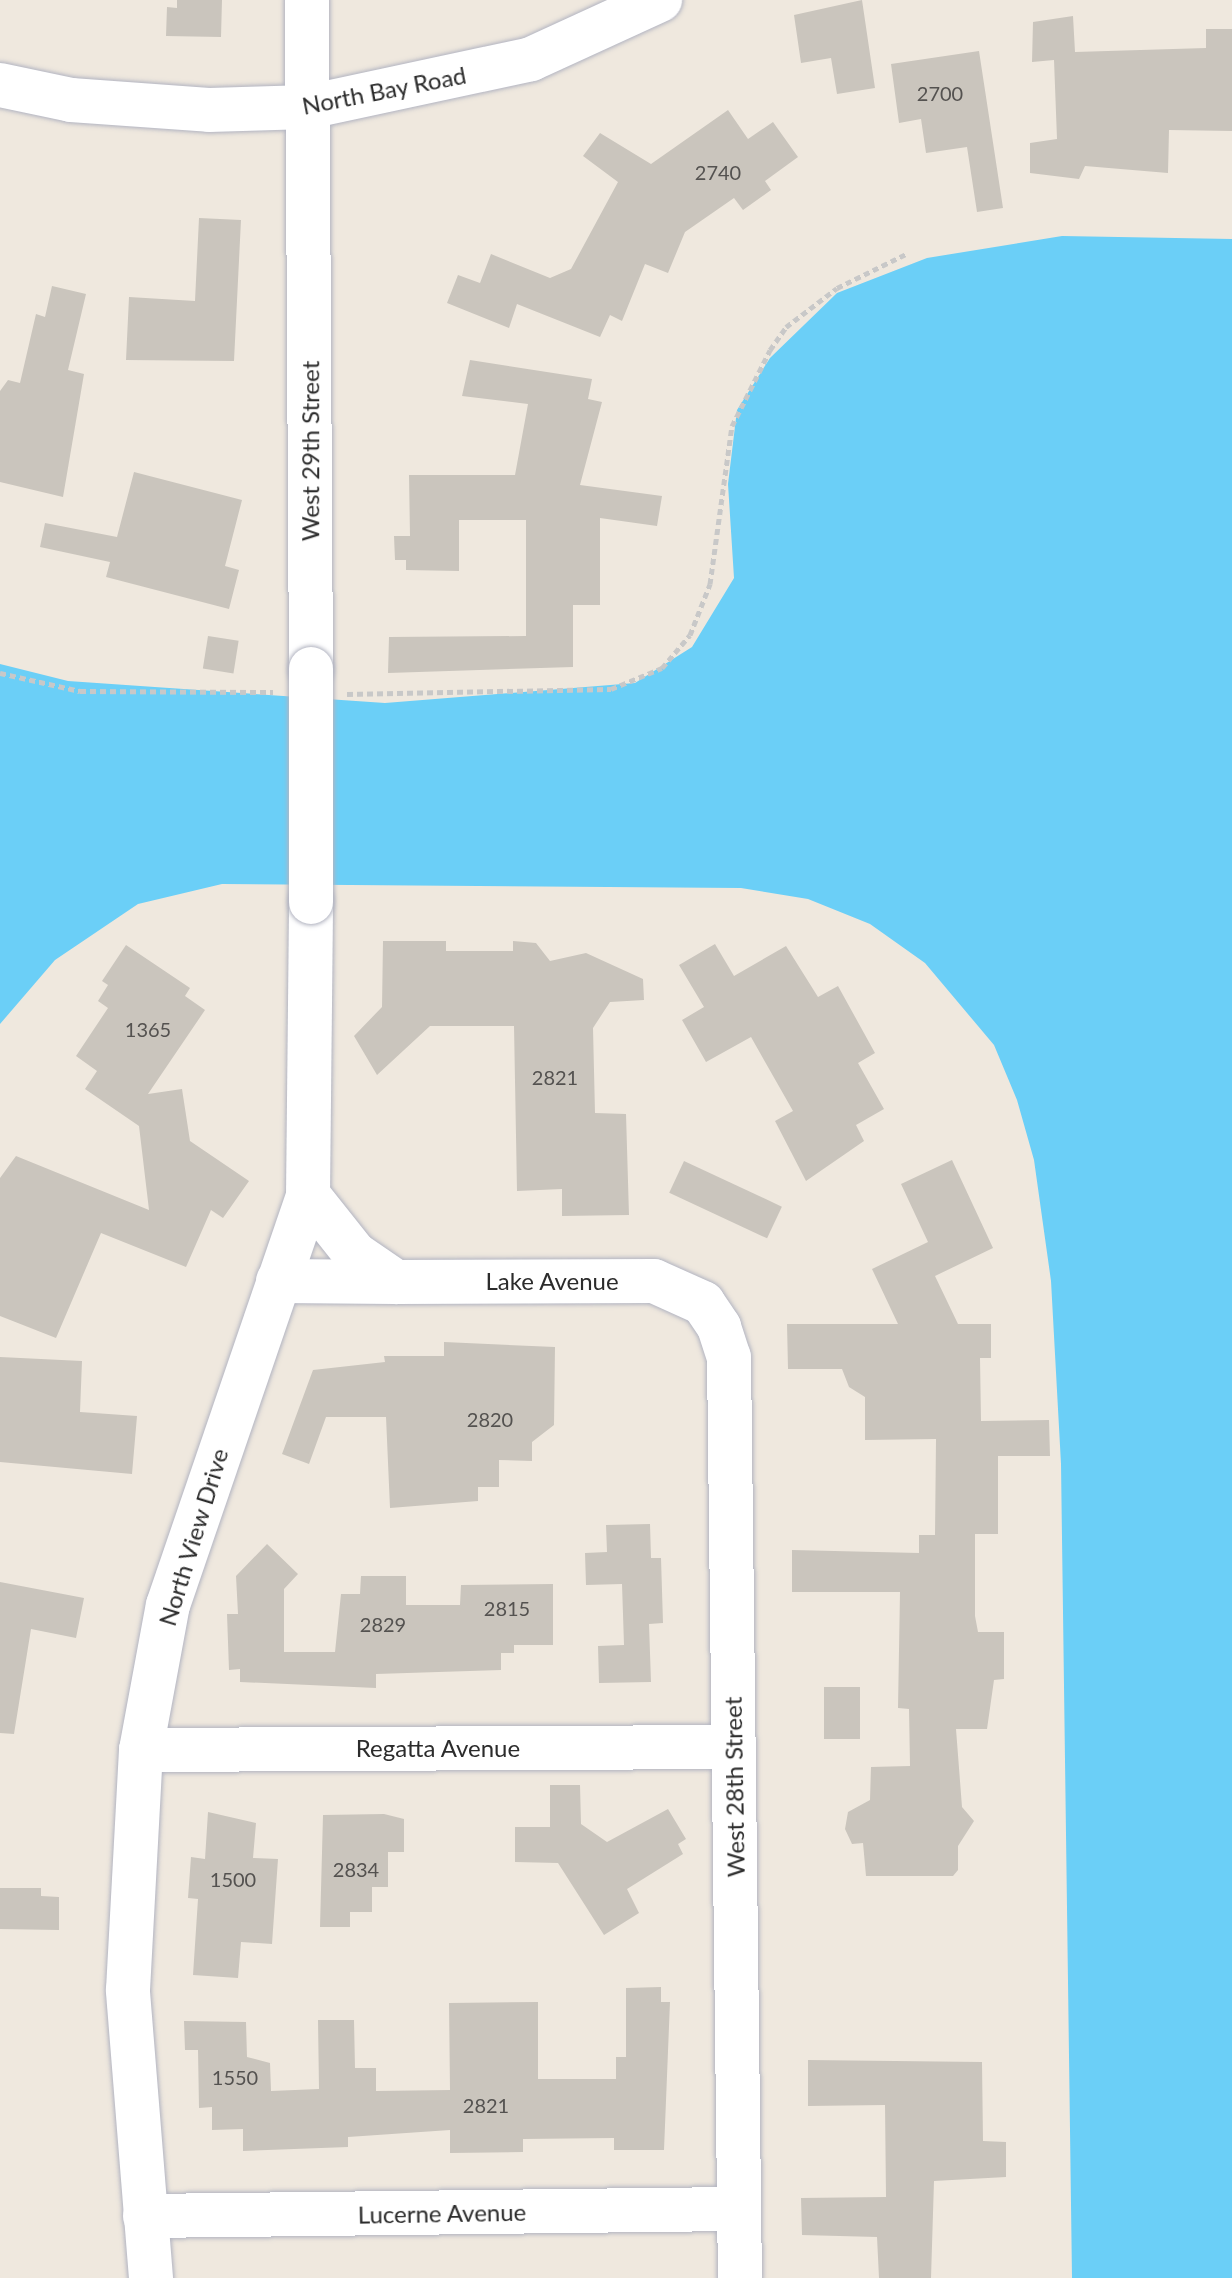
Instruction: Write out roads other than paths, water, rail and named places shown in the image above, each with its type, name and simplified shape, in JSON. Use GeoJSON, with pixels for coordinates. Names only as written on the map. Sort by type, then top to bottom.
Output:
{"type":"FeatureCollection","features":[{"type":"Feature","properties":{"kind":"street","name":"West 29th Street"},"geometry":{"type":"LineString","coordinates":[[307,0],[311,902]]}},
{"type":"Feature","properties":{"kind":"street","name":"North Bay Road"},"geometry":{"type":"LineString","coordinates":[[0,85],[71,100],[209,110],[308,107],[531,59],[660,0]]}},
{"type":"Feature","properties":{"kind":"street","name":"North View Drive"},"geometry":{"type":"LineString","coordinates":[[151,2278],[128,1990],[141,1750],[168,1605],[308,1195],[311,902]]}},
{"type":"Feature","properties":{"kind":"street"},"geometry":{"type":"LineString","coordinates":[[308,1195],[355,1254],[396,1282]]}},
{"type":"Feature","properties":{"kind":"street","name":"Lake Avenue"},"geometry":{"type":"LineString","coordinates":[[278,1281],[654,1281],[703,1303]]}},
{"type":"Feature","properties":{"kind":"street","name":"West 28th Street"},"geometry":{"type":"LineString","coordinates":[[703,1303],[729,1357],[740,2278]]}},
{"type":"Feature","properties":{"kind":"street","name":"Regatta Avenue"},"geometry":{"type":"LineString","coordinates":[[141,1750],[734,1747]]}},
{"type":"Feature","properties":{"kind":"street","name":"Lucerne Avenue"},"geometry":{"type":"LineString","coordinates":[[145,2216],[739,2209]]}},
{"type":"Feature","properties":{"kind":"water"},"geometry":{"type":"Polygon","coordinates":[[[1062,236],[1232,239],[1232,2278],[1072,2278],[1061,1464],[1051,1281],[1034,1160],[1017,1100],[994,1045],[925,963],[870,924],[808,899],[741,888],[222,884],[138,904],[55,960],[0,1024],[0,664],[68,681],[385,703],[635,683],[692,647],[734,578],[728,484],[737,410],[770,358],[837,293],[927,258],[1062,236]]]}}]}
